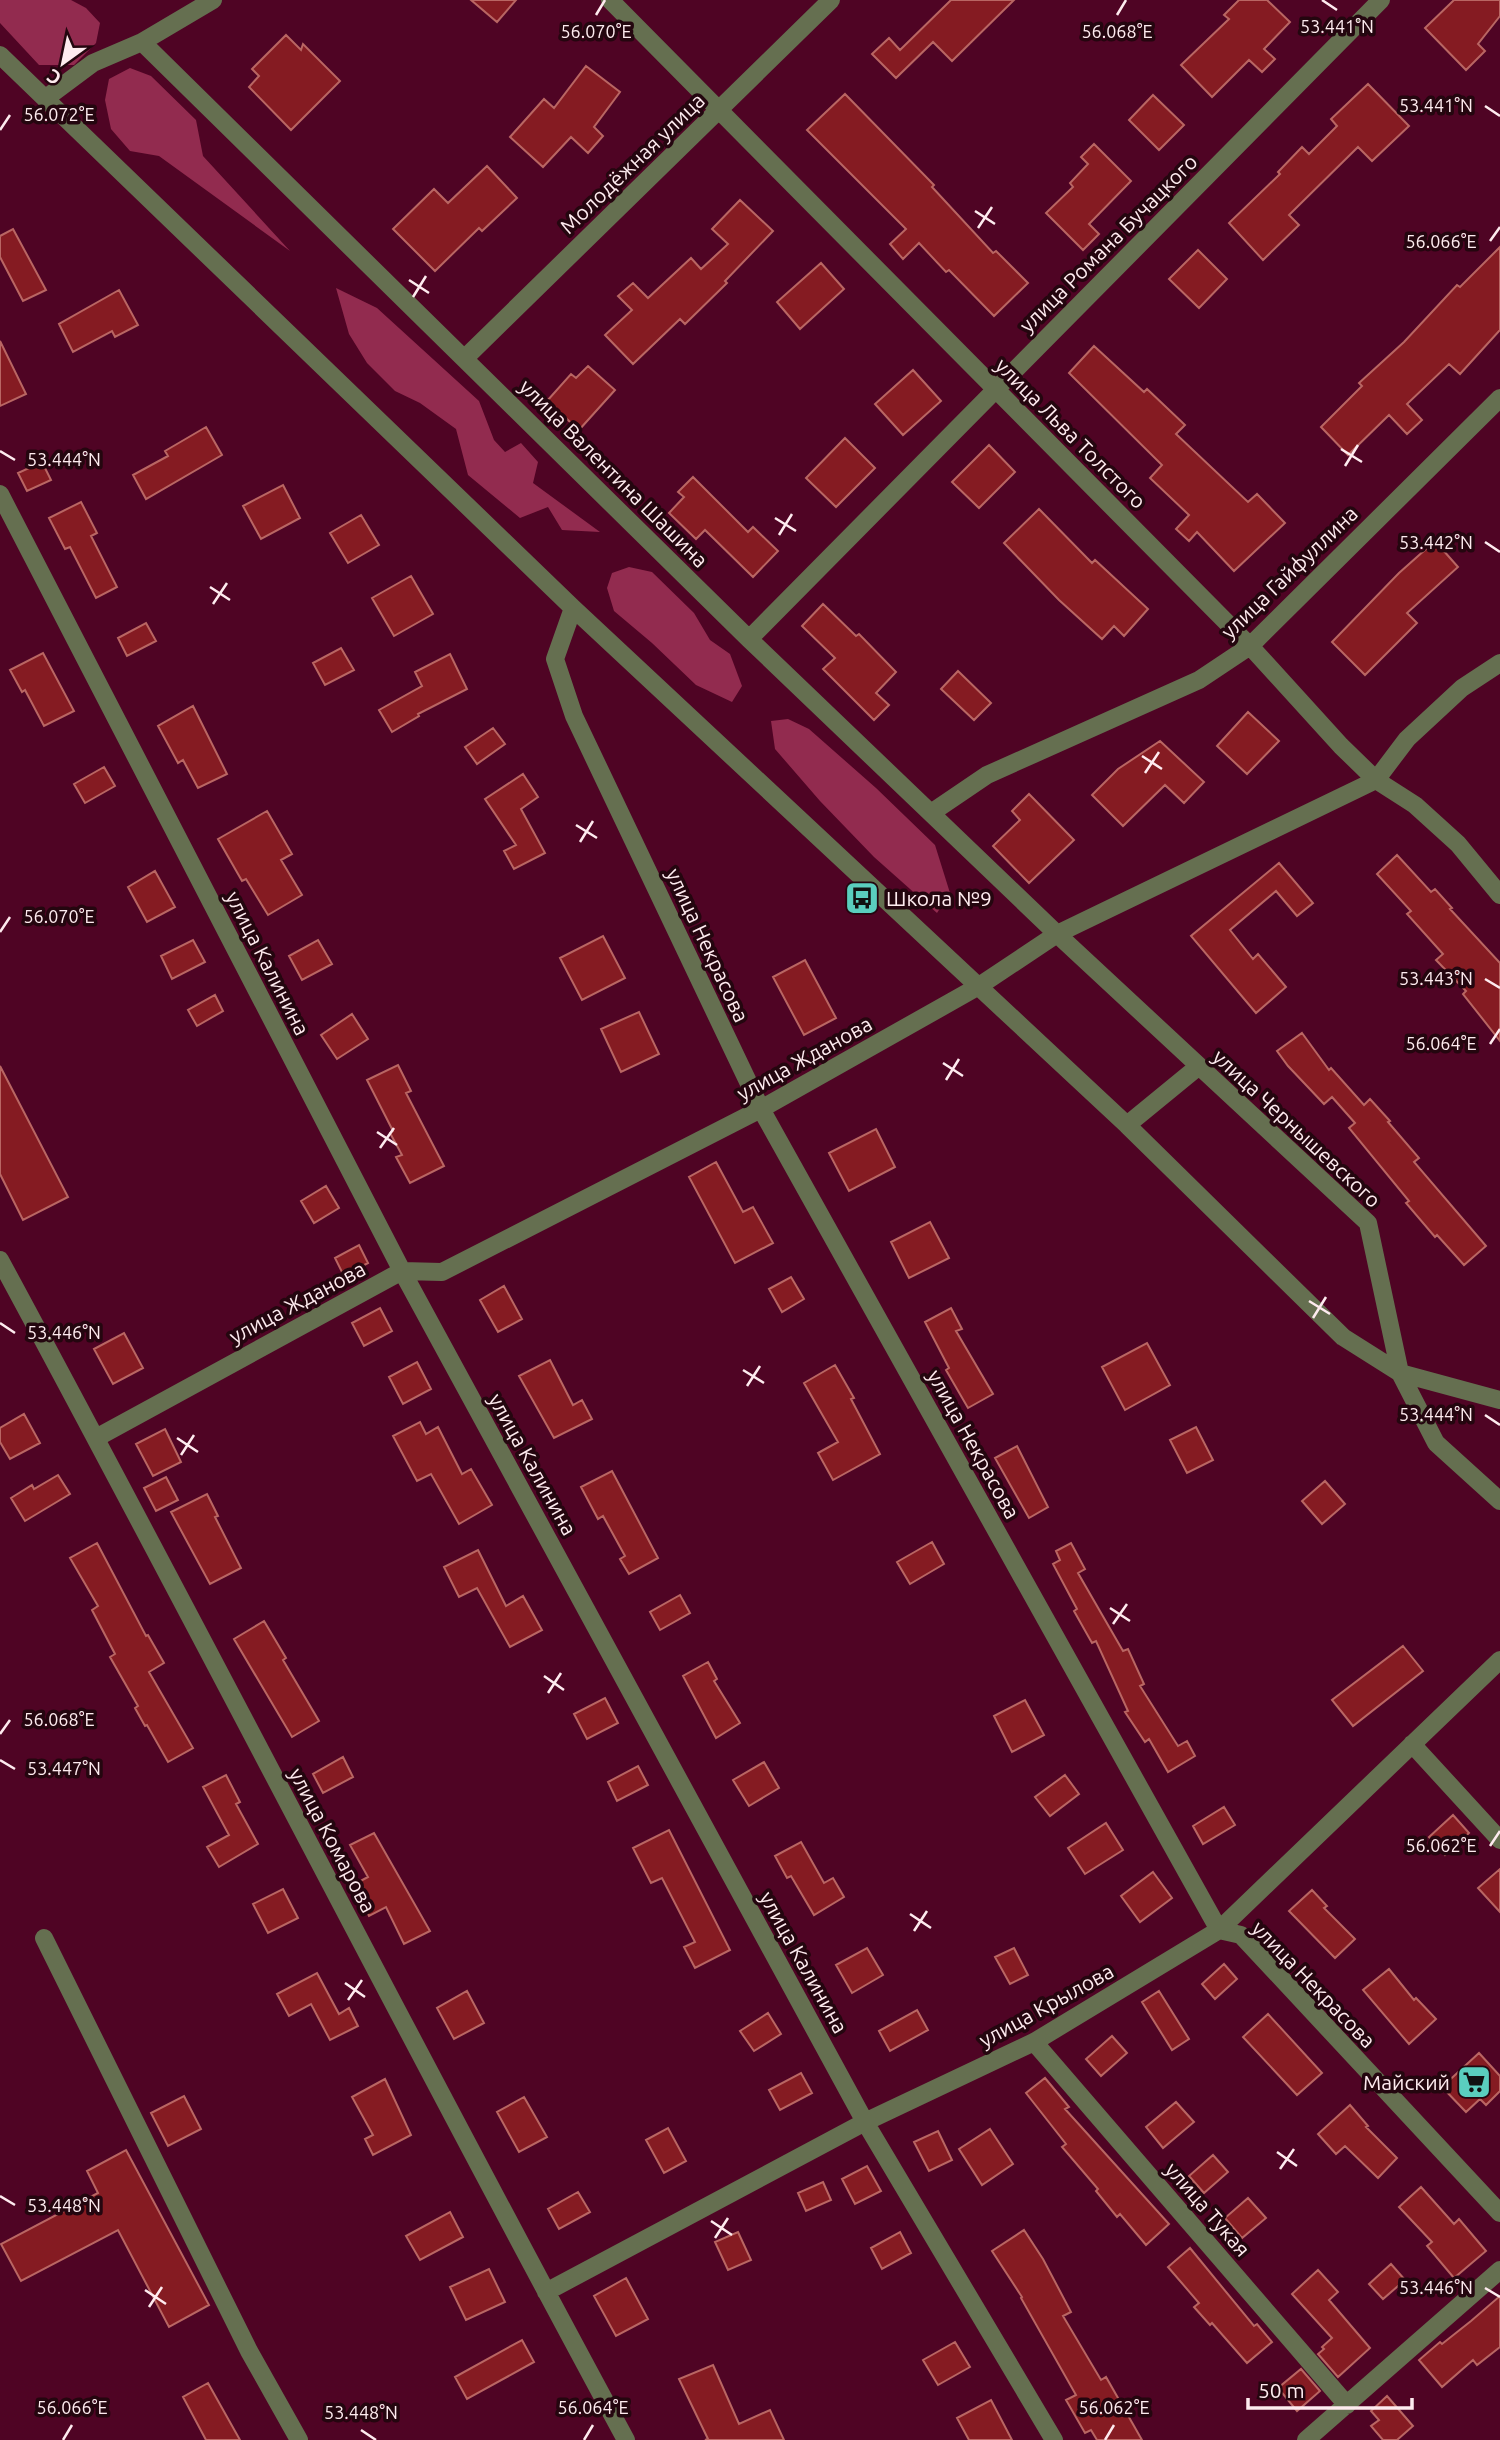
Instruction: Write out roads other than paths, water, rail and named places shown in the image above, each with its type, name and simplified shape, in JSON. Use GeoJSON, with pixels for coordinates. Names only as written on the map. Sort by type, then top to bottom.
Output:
{"type":"FeatureCollection","features":[{"type":"Feature","properties":{"kind":"street"},"geometry":{"type":"LineString","coordinates":[[46,98],[93,63],[142,42],[213,0]]}},
{"type":"Feature","properties":{"kind":"street","name":"улица Льва Толстого"},"geometry":{"type":"LineString","coordinates":[[610,0],[1250,646],[1341,746],[1376,780],[1415,805],[1458,844],[1500,895]]}},
{"type":"Feature","properties":{"kind":"street","name":"Молодёжная улица"},"geometry":{"type":"LineString","coordinates":[[465,358],[831,0]]}},
{"type":"Feature","properties":{"kind":"street","name":"улица Романа Бучацкого"},"geometry":{"type":"LineString","coordinates":[[749,639],[1381,0]]}},
{"type":"Feature","properties":{"kind":"street","name":"улица Валентина Шашина"},"geometry":{"type":"LineString","coordinates":[[142,42],[749,639],[1057,934]]}},
{"type":"Feature","properties":{"kind":"street"},"geometry":{"type":"LineString","coordinates":[[0,55],[573,608],[1127,1125],[1343,1337],[1400,1373],[1500,1400]]}},
{"type":"Feature","properties":{"kind":"street","name":"улица Гайфуллина"},"geometry":{"type":"LineString","coordinates":[[931,813],[987,775],[1199,680],[1250,646],[1500,398]]}},
{"type":"Feature","properties":{"kind":"street","name":"улица Калинина"},"geometry":{"type":"LineString","coordinates":[[0,494],[402,1272],[865,2122],[1054,2440]]}},
{"type":"Feature","properties":{"kind":"street","name":"улица Некрасова"},"geometry":{"type":"LineString","coordinates":[[573,608],[555,659],[574,716],[761,1109],[1219,1930],[1241,1935],[1500,2213]]}},
{"type":"Feature","properties":{"kind":"street","name":"улица Жданова"},"geometry":{"type":"LineString","coordinates":[[96,1437],[402,1272],[442,1272],[761,1109],[979,986],[1057,934],[1376,780],[1407,739],[1462,688],[1500,663]]}},
{"type":"Feature","properties":{"kind":"street","name":"улица Чернышевского"},"geometry":{"type":"LineString","coordinates":[[1057,934],[1368,1223],[1400,1373],[1436,1443],[1500,1501]]}},
{"type":"Feature","properties":{"kind":"street"},"geometry":{"type":"LineString","coordinates":[[1127,1125],[1199,1066]]}},
{"type":"Feature","properties":{"kind":"street","name":"улица Комарова"},"geometry":{"type":"LineString","coordinates":[[0,1260],[626,2440]]}},
{"type":"Feature","properties":{"kind":"street","name":"улица Крылова"},"geometry":{"type":"LineString","coordinates":[[546,2292],[865,2122],[1034,2042],[1219,1930],[1500,1660]]}},
{"type":"Feature","properties":{"kind":"street"},"geometry":{"type":"LineString","coordinates":[[1412,1744],[1500,1840]]}},
{"type":"Feature","properties":{"kind":"street"},"geometry":{"type":"LineString","coordinates":[[44,1938],[249,2351],[299,2440]]}},
{"type":"Feature","properties":{"kind":"street","name":"улица Тукая"},"geometry":{"type":"LineString","coordinates":[[1034,2042],[1347,2405]]}},
{"type":"Feature","properties":{"kind":"street"},"geometry":{"type":"LineString","coordinates":[[1307,2440],[1500,2270]]}},
{"type":"Feature","properties":{"kind":"place","name":"Школа №9"},"geometry":{"type":"Point","coordinates":[862,898]}},
{"type":"Feature","properties":{"kind":"place","name":"Майский"},"geometry":{"type":"Point","coordinates":[1474,2082]}}]}
